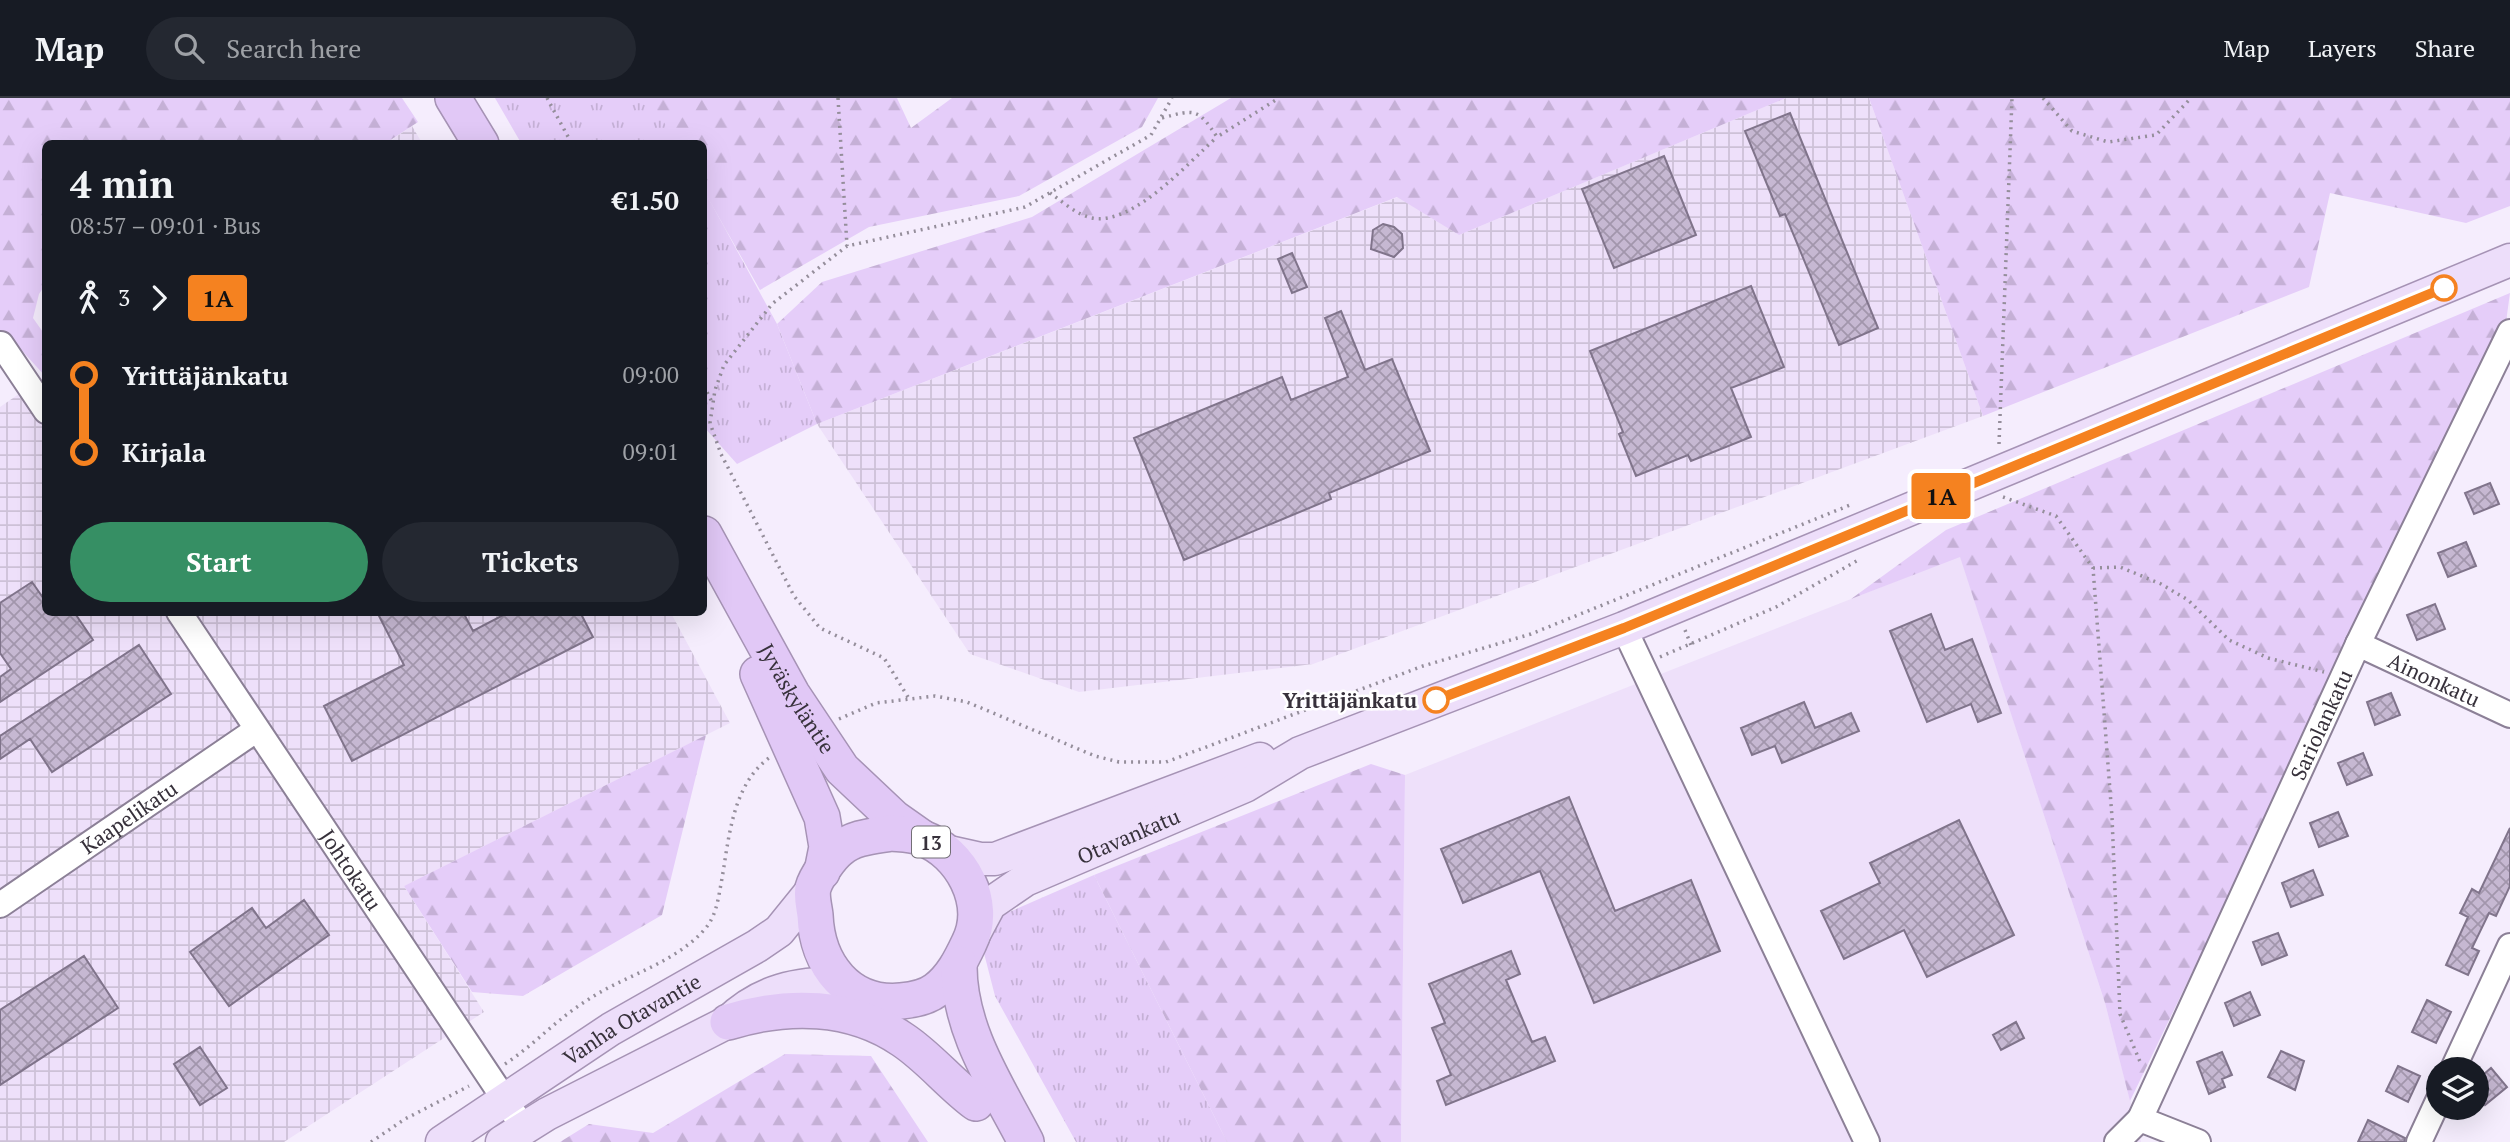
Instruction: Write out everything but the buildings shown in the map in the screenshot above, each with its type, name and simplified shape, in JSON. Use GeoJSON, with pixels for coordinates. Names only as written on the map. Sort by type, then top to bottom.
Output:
{"type":"FeatureCollection","features":[{"type":"Feature","properties":{"kind":"highway"},"geometry":{"type":"LineString","coordinates":[[453,98],[479,140]]}},
{"type":"Feature","properties":{"kind":"highway","name":"Jyväskyläntie"},"geometry":{"type":"LineString","coordinates":[[707,539],[792,694],[842,769],[894,818],[933,844]]}},
{"type":"Feature","properties":{"kind":"highway","name":"Jyväskyläntie"},"geometry":{"type":"LineString","coordinates":[[707,566],[807,776],[822,817],[827,847],[818,880]]}},
{"type":"Feature","properties":{"kind":"highway","name":"13"},"geometry":{"type":"LineString","coordinates":[[818,880],[841,848],[862,838],[891,833],[933,844],[964,870],[975,907],[959,991],[965,1015],[988,1069],[1026,1142]]}},
{"type":"Feature","properties":{"kind":"highway"},"geometry":{"type":"LineString","coordinates":[[818,880],[816,933],[824,958],[842,983],[861,995],[882,1003],[943,1051],[961,1075],[999,1142]]}},
{"type":"Feature","properties":{"kind":"highway"},"geometry":{"type":"LineString","coordinates":[[882,1003],[928,995],[946,981],[966,950]]}},
{"type":"Feature","properties":{"kind":"highway"},"geometry":{"type":"LineString","coordinates":[[728,1021],[782,1008],[810,1009],[870,1023],[901,1038],[976,1103]]}},
{"type":"Feature","properties":{"kind":"main road","name":"Otavankatu"},"geometry":{"type":"LineString","coordinates":[[966,950],[990,904],[1025,880],[1245,786],[1300,753],[1624,628],[2510,260]]}},
{"type":"Feature","properties":{"kind":"main road","name":"Otavankatu"},"geometry":{"type":"LineString","coordinates":[[933,844],[981,859],[995,859],[1253,760],[1300,753]]}},
{"type":"Feature","properties":{"kind":"main road","name":"Vanha Otavantie"},"geometry":{"type":"LineString","coordinates":[[442,1142],[497,1086],[611,1029],[779,931],[818,880]]}},
{"type":"Feature","properties":{"kind":"main road","name":"Vanha Otavantie"},"geometry":{"type":"LineString","coordinates":[[512,1135],[728,1021],[746,1004],[788,987],[842,983]]}},
{"type":"Feature","properties":{"kind":"street","name":"Sariolankatu"},"geometry":{"type":"LineString","coordinates":[[2140,1119],[2358,644],[2510,332]]}},
{"type":"Feature","properties":{"kind":"street"},"geometry":{"type":"LineString","coordinates":[[1,344],[42,405]]}},
{"type":"Feature","properties":{"kind":"street","name":"Johtokatu"},"geometry":{"type":"LineString","coordinates":[[182,616],[497,1086],[512,1135]]}},
{"type":"Feature","properties":{"kind":"street"},"geometry":{"type":"LineString","coordinates":[[1624,628],[1867,1142]]}},
{"type":"Feature","properties":{"kind":"street","name":"Ainonkatu"},"geometry":{"type":"LineString","coordinates":[[2358,644],[2510,715]]}},
{"type":"Feature","properties":{"kind":"street","name":"Kaapelikatu"},"geometry":{"type":"LineString","coordinates":[[0,905],[257,730]]}},
{"type":"Feature","properties":{"kind":"street"},"geometry":{"type":"LineString","coordinates":[[2458,1057],[2510,946]]}},
{"type":"Feature","properties":{"kind":"street"},"geometry":{"type":"LineString","coordinates":[[2117,1142],[2140,1119],[2198,1142]]}},
{"type":"Feature","properties":{"kind":"street"},"geometry":{"type":"LineString","coordinates":[[2419,1142],[2429,1120]]}},
{"type":"Feature","properties":{"kind":"path"},"geometry":{"type":"LineString","coordinates":[[547,98],[570,140]]}},
{"type":"Feature","properties":{"kind":"path"},"geometry":{"type":"LineString","coordinates":[[838,98],[847,246]]}},
{"type":"Feature","properties":{"kind":"path"},"geometry":{"type":"LineString","coordinates":[[908,697],[884,659],[820,628],[794,596],[721,454],[710,423],[724,365],[772,304],[847,246],[1025,207],[1151,135],[1172,98]]}},
{"type":"Feature","properties":{"kind":"path"},"geometry":{"type":"LineString","coordinates":[[1050,193],[1086,215],[1116,218],[1150,197],[1217,137],[1279,98]]}},
{"type":"Feature","properties":{"kind":"path"},"geometry":{"type":"LineString","coordinates":[[1999,444],[2012,98]]}},
{"type":"Feature","properties":{"kind":"path"},"geometry":{"type":"LineString","coordinates":[[2043,98],[2072,131],[2108,142],[2156,135],[2191,98]]}},
{"type":"Feature","properties":{"kind":"path"},"geometry":{"type":"LineString","coordinates":[[1160,119],[1189,110],[1203,115],[1217,137]]}},
{"type":"Feature","properties":{"kind":"path"},"geometry":{"type":"LineString","coordinates":[[707,392],[713,404]]}},
{"type":"Feature","properties":{"kind":"path"},"geometry":{"type":"LineString","coordinates":[[1986,449],[2012,439]]}},
{"type":"Feature","properties":{"kind":"path"},"geometry":{"type":"LineString","coordinates":[[1995,492],[2012,502],[2056,516],[2093,568],[2112,817],[2120,1014],[2140,1060],[2151,1095]]}},
{"type":"Feature","properties":{"kind":"path"},"geometry":{"type":"LineString","coordinates":[[838,720],[876,704],[908,697],[935,696],[967,702],[1095,756],[1119,762],[1166,762],[1423,666],[1531,634],[1858,502]]}},
{"type":"Feature","properties":{"kind":"path"},"geometry":{"type":"LineString","coordinates":[[2093,568],[2120,567],[2161,584],[2188,600],[2230,640],[2268,657],[2343,677]]}},
{"type":"Feature","properties":{"kind":"path"},"geometry":{"type":"LineString","coordinates":[[371,1142],[405,1119],[497,1086],[533,1044],[586,1000],[658,965],[705,929],[716,911],[730,833],[744,786],[757,767],[777,752]]}},
{"type":"Feature","properties":{"kind":"shaded area"},"geometry":{"type":"Polygon","coordinates":[[[1786,98],[1869,98],[1983,416],[1313,664],[1079,692],[970,654],[817,424],[1398,197],[1459,235],[1786,98]]]}},
{"type":"Feature","properties":{"kind":"shaded area"},"geometry":{"type":"Polygon","coordinates":[[[412,126],[420,140],[391,140],[412,126]]]}},
{"type":"Feature","properties":{"kind":"shaded area"},"geometry":{"type":"Polygon","coordinates":[[[42,378],[42,616],[673,616],[730,723],[404,886],[484,1012],[284,1142],[0,1142],[0,407],[42,378]]]}},
{"type":"Feature","properties":{"kind":"shaded area"},"geometry":{"type":"Polygon","coordinates":[[[1960,556],[2105,1003],[2141,1142],[1401,1142],[1405,775],[1960,556]]]}},
{"type":"Feature","properties":{"kind":"green space"},"geometry":{"type":"Polygon","coordinates":[[[0,98],[402,98],[418,122],[391,140],[42,140],[42,290],[33,318],[42,331],[42,373],[5,332],[0,334],[0,98]]]}},
{"type":"Feature","properties":{"kind":"green space"},"geometry":{"type":"Polygon","coordinates":[[[495,98],[651,98],[675,140],[519,140],[495,98]]]}},
{"type":"Feature","properties":{"kind":"green space"},"geometry":{"type":"Polygon","coordinates":[[[650,98],[897,98],[911,128],[952,98],[1158,98],[1142,127],[1019,196],[869,227],[760,290],[707,196],[707,140],[674,140],[650,98]]]}},
{"type":"Feature","properties":{"kind":"green space"},"geometry":{"type":"Polygon","coordinates":[[[1231,98],[1786,98],[1459,235],[1397,197],[817,424],[777,324],[822,282],[1032,217],[1231,98]]]}},
{"type":"Feature","properties":{"kind":"green space"},"geometry":{"type":"Polygon","coordinates":[[[1869,98],[2510,98],[2510,206],[2466,223],[2330,193],[2309,287],[1983,416],[1869,98]]]}},
{"type":"Feature","properties":{"kind":"green space"},"geometry":{"type":"Polygon","coordinates":[[[707,196],[777,324],[817,424],[737,464],[707,430],[707,196]]]}},
{"type":"Feature","properties":{"kind":"green space"},"geometry":{"type":"Polygon","coordinates":[[[2510,293],[2506,322],[2130,1101],[2105,1003],[1960,557],[1851,599],[1946,530],[2510,293]]]}},
{"type":"Feature","properties":{"kind":"green space"},"geometry":{"type":"Polygon","coordinates":[[[706,735],[662,915],[523,996],[472,992],[404,886],[706,735]]]}},
{"type":"Feature","properties":{"kind":"green space"},"geometry":{"type":"Polygon","coordinates":[[[1371,764],[1405,775],[1401,1142],[1227,1142],[1094,875],[1371,764]]]}},
{"type":"Feature","properties":{"kind":"green space"},"geometry":{"type":"Polygon","coordinates":[[[1094,875],[1227,1142],[1076,1142],[995,996],[977,926],[1094,875]]]}},
{"type":"Feature","properties":{"kind":"green space"},"geometry":{"type":"Polygon","coordinates":[[[785,1054],[871,1056],[928,1142],[560,1142],[589,1124],[653,1133],[785,1054]]]}},
{"type":"Feature","properties":{"kind":"bus line","name":"1A"},"geometry":{"type":"LineString","coordinates":[[1436,700],[1624,628],[2444,288]]}},
{"type":"Feature","properties":{"kind":"place","name":"Yrittäjänkatu"},"geometry":{"type":"Point","coordinates":[1436,700]}}]}
